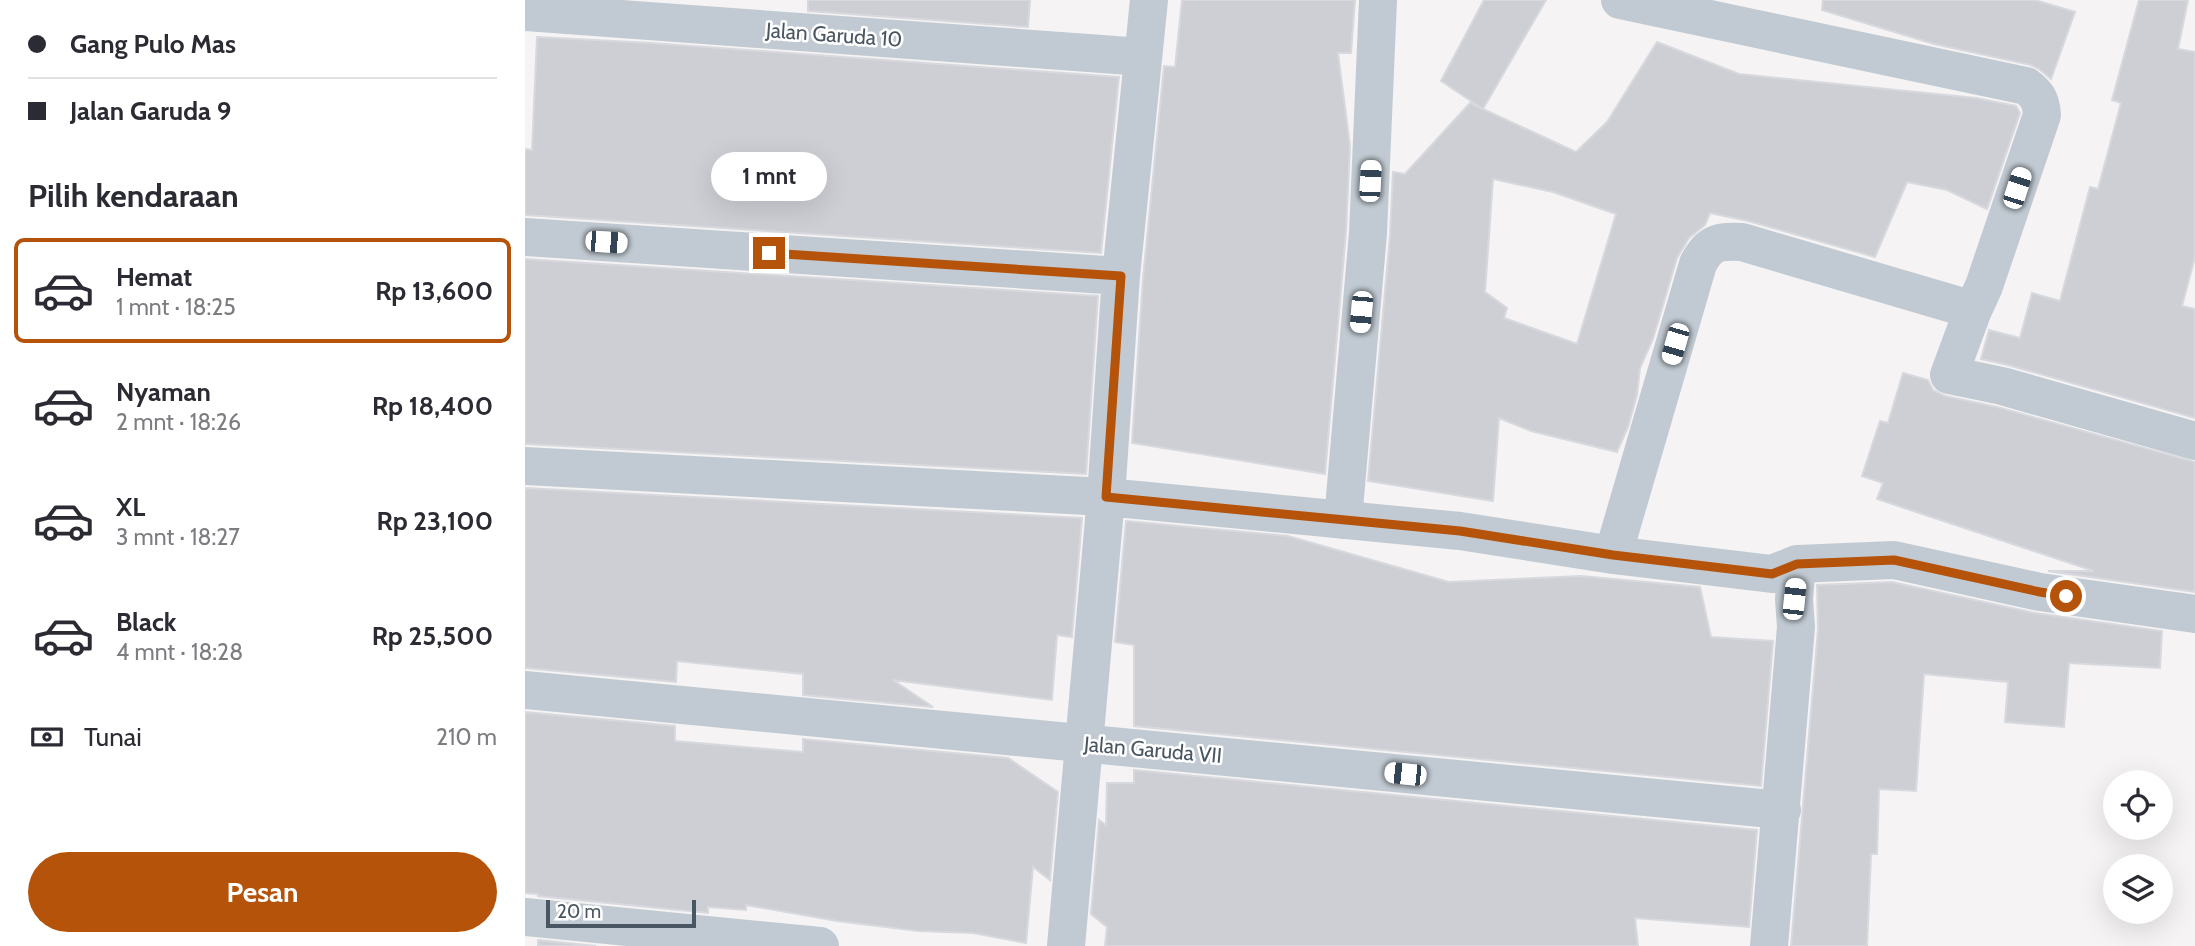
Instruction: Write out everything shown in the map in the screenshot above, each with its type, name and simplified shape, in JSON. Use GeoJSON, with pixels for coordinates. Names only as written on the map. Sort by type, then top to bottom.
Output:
{"type":"FeatureCollection","features":[{"type":"Feature","properties":{"kind":"street"},"geometry":{"type":"LineString","coordinates":[[1066,946],[1106,497],[1121,276],[1149,0]]}},
{"type":"Feature","properties":{"kind":"street"},"geometry":{"type":"LineString","coordinates":[[1343,520],[1368,233],[1378,0]]}},
{"type":"Feature","properties":{"kind":"street"},"geometry":{"type":"LineString","coordinates":[[1620,0],[2026,86],[2041,102],[2042,115],[1984,286],[1972,310],[1949,375],[2002,386],[2195,441]]}},
{"type":"Feature","properties":{"kind":"street","name":"Jalan Garuda 10"},"geometry":{"type":"LineString","coordinates":[[525,12],[762,15],[1143,57]]}},
{"type":"Feature","properties":{"kind":"street"},"geometry":{"type":"LineString","coordinates":[[525,237],[1121,276]]}},
{"type":"Feature","properties":{"kind":"street"},"geometry":{"type":"LineString","coordinates":[[1613,555],[1698,264],[1705,250],[1722,241],[1742,242],[1972,310]]}},
{"type":"Feature","properties":{"kind":"street"},"geometry":{"type":"LineString","coordinates":[[525,466],[1106,497],[1460,531],[1613,555],[1772,574],[1797,564],[1894,560],[2040,592],[2195,614]]}},
{"type":"Feature","properties":{"kind":"street"},"geometry":{"type":"LineString","coordinates":[[1769,946],[1796,627],[1794,599],[1797,564]]}},
{"type":"Feature","properties":{"kind":"street","name":"Jalan Garuda VII"},"geometry":{"type":"LineString","coordinates":[[525,690],[1781,810]]}},
{"type":"Feature","properties":{"kind":"street"},"geometry":{"type":"LineString","coordinates":[[525,917],[820,946]]}},
{"type":"Feature","properties":{"kind":"building"},"geometry":{"type":"Polygon","coordinates":[[[808,0],[1030,0],[1028,27],[808,11],[808,0]]]}},
{"type":"Feature","properties":{"kind":"building"},"geometry":{"type":"Polygon","coordinates":[[[1182,0],[1355,0],[1351,53],[1338,53],[1350,146],[1346,232],[1325,474],[1132,443],[1143,278],[1164,66],[1175,67],[1182,0]]]}},
{"type":"Feature","properties":{"kind":"building"},"geometry":{"type":"Polygon","coordinates":[[[1484,0],[1546,0],[1483,109],[1441,81],[1484,0]]]}},
{"type":"Feature","properties":{"kind":"building"},"geometry":{"type":"Polygon","coordinates":[[[1823,0],[2035,0],[2075,12],[2051,79],[2031,65],[1934,44],[1822,10],[1823,0]]]}},
{"type":"Feature","properties":{"kind":"building"},"geometry":{"type":"Polygon","coordinates":[[[2139,0],[2188,0],[2178,49],[2195,52],[2195,257],[2182,306],[2195,309],[2195,418],[1981,359],[1989,330],[2020,338],[2032,293],[2060,301],[2090,187],[2098,189],[2121,103],[2112,100],[2139,0]]]}},
{"type":"Feature","properties":{"kind":"building"},"geometry":{"type":"Polygon","coordinates":[[[537,37],[1119,77],[1101,253],[525,215],[525,149],[532,150],[537,37]]]}},
{"type":"Feature","properties":{"kind":"building"},"geometry":{"type":"Polygon","coordinates":[[[1657,42],[1739,74],[1976,98],[2016,106],[2020,113],[1987,209],[1947,190],[1907,182],[1875,257],[1710,213],[1705,225],[1689,238],[1677,258],[1653,339],[1640,368],[1637,395],[1628,427],[1617,452],[1531,431],[1499,418],[1493,501],[1368,481],[1393,172],[1405,174],[1470,103],[1576,152],[1607,122],[1657,42]],[[1493,179],[1485,292],[1507,308],[1504,318],[1577,344],[1616,214],[1553,192],[1493,179]]]}},
{"type":"Feature","properties":{"kind":"building"},"geometry":{"type":"Polygon","coordinates":[[[525,259],[1098,296],[1086,474],[525,444],[525,259]]]}},
{"type":"Feature","properties":{"kind":"building"},"geometry":{"type":"Polygon","coordinates":[[[1903,373],[1928,380],[1933,390],[1945,396],[1997,407],[2195,462],[2195,592],[2048,571],[2094,571],[1877,499],[1883,483],[1862,476],[1880,421],[1888,423],[1903,373]]]}},
{"type":"Feature","properties":{"kind":"building"},"geometry":{"type":"Polygon","coordinates":[[[525,488],[1082,518],[1072,637],[1057,635],[1052,700],[893,680],[933,707],[803,695],[803,674],[677,661],[676,682],[525,668],[525,488]]]}},
{"type":"Feature","properties":{"kind":"building"},"geometry":{"type":"Polygon","coordinates":[[[1126,521],[1288,536],[1449,582],[1581,576],[1700,587],[1711,637],[1773,641],[1761,786],[1134,726],[1134,645],[1115,642],[1126,521]]]}},
{"type":"Feature","properties":{"kind":"building"},"geometry":{"type":"Polygon","coordinates":[[[1892,582],[2035,613],[2162,631],[2160,668],[2069,663],[2064,727],[2005,722],[2008,682],[1924,674],[1916,791],[1879,789],[1877,854],[1871,854],[1867,946],[1791,946],[1818,629],[1817,585],[1892,582]]]}},
{"type":"Feature","properties":{"kind":"building"},"geometry":{"type":"Polygon","coordinates":[[[525,712],[675,726],[675,741],[803,752],[803,739],[1008,758],[1058,792],[1050,880],[1033,867],[1026,943],[973,933],[918,931],[837,921],[746,905],[746,910],[708,907],[708,913],[525,893],[525,712]]]}},
{"type":"Feature","properties":{"kind":"building"},"geometry":{"type":"Polygon","coordinates":[[[1134,770],[1757,830],[1749,927],[1635,918],[1638,946],[1105,946],[1107,927],[1091,914],[1099,820],[1106,825],[1107,783],[1134,783],[1134,770]]]}},
{"type":"Feature","properties":{"kind":"building"},"geometry":{"type":"Polygon","coordinates":[[[538,940],[596,946],[538,946],[538,940]]]}},
{"type":"Feature","properties":{"kind":"route"},"geometry":{"type":"LineString","coordinates":[[769,253],[1121,276],[1106,497],[1460,531],[1613,555],[1772,574],[1797,564],[1894,560],[2066,596]]}}]}
